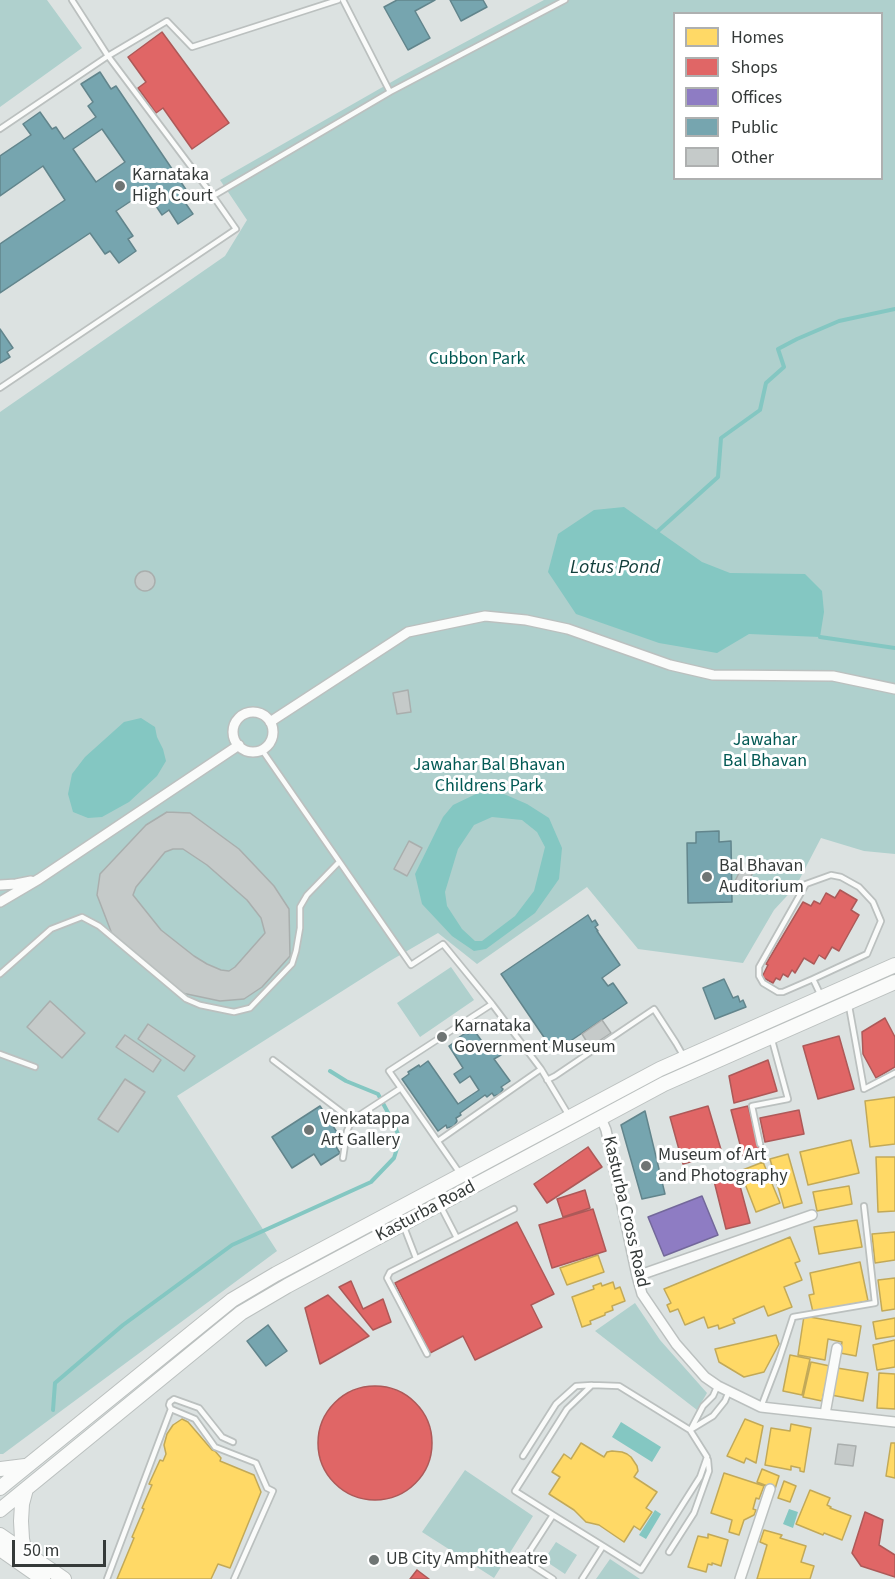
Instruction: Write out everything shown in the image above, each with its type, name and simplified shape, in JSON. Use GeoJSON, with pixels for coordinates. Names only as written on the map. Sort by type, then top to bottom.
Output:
{"type":"FeatureCollection","features":[{"type":"Feature","properties":{"kind":"main road","name":"Kasturba Road"},"geometry":{"type":"LineString","coordinates":[[0,1488],[232,1300],[276,1274],[684,1057],[895,965]]}},
{"type":"Feature","properties":{"kind":"main road","name":"Kasturba Road"},"geometry":{"type":"LineString","coordinates":[[0,1510],[242,1313],[286,1286],[664,1084],[895,982]]}},
{"type":"Feature","properties":{"kind":"main road"},"geometry":{"type":"LineString","coordinates":[[0,1469],[26,1467]]}},
{"type":"Feature","properties":{"kind":"main road"},"geometry":{"type":"LineString","coordinates":[[25,1553],[21,1521],[26,1489]]}},
{"type":"Feature","properties":{"kind":"main road"},"geometry":{"type":"LineString","coordinates":[[0,1535],[64,1579]]}},
{"type":"Feature","properties":{"kind":"main road"},"geometry":{"type":"LineString","coordinates":[[4,1555],[43,1579]]}},
{"type":"Feature","properties":{"kind":"street"},"geometry":{"type":"LineString","coordinates":[[270,722],[408,632],[485,616],[526,620],[568,629],[670,665],[713,675],[833,676],[895,688]]}},
{"type":"Feature","properties":{"kind":"street"},"geometry":{"type":"LineString","coordinates":[[250,712],[258,713],[270,722],[273,737],[270,744],[262,750],[249,752],[239,745],[234,735],[234,727],[243,715],[250,712]]}},
{"type":"Feature","properties":{"kind":"street"},"geometry":{"type":"LineString","coordinates":[[0,902],[39,879],[239,745]]}},
{"type":"Feature","properties":{"kind":"street"},"geometry":{"type":"LineString","coordinates":[[0,885],[39,879]]}},
{"type":"Feature","properties":{"kind":"street","name":"Kasturba Cross Road"},"geometry":{"type":"LineString","coordinates":[[601,1118],[606,1130],[642,1294],[676,1344],[705,1377],[761,1407],[895,1422]]}},
{"type":"Feature","properties":{"kind":"street"},"geometry":{"type":"LineString","coordinates":[[637,1276],[812,1215]]}},
{"type":"Feature","properties":{"kind":"street"},"geometry":{"type":"LineString","coordinates":[[825,1414],[837,1348]]}},
{"type":"Feature","properties":{"kind":"street"},"geometry":{"type":"LineString","coordinates":[[740,1579],[770,1489]]}},
{"type":"Feature","properties":{"kind":"lane"},"geometry":{"type":"LineString","coordinates":[[0,388],[236,229],[108,56],[72,0]]}},
{"type":"Feature","properties":{"kind":"lane"},"geometry":{"type":"LineString","coordinates":[[0,129],[108,56],[167,21],[192,47],[338,0]]}},
{"type":"Feature","properties":{"kind":"lane"},"geometry":{"type":"LineString","coordinates":[[343,0],[390,92]]}},
{"type":"Feature","properties":{"kind":"lane"},"geometry":{"type":"LineString","coordinates":[[213,196],[390,92],[564,0]]}},
{"type":"Feature","properties":{"kind":"lane"},"geometry":{"type":"LineString","coordinates":[[262,750],[411,965],[442,944],[492,1004],[541,1070],[570,1117]]}},
{"type":"Feature","properties":{"kind":"lane"},"geometry":{"type":"LineString","coordinates":[[0,974],[51,930],[82,917],[99,926],[186,999],[200,1005],[234,1012],[250,1008],[292,964],[297,951],[300,907],[307,895],[339,862]]}},
{"type":"Feature","properties":{"kind":"lane"},"geometry":{"type":"LineString","coordinates":[[831,875],[841,877],[859,887],[873,902],[881,921],[867,954],[813,979],[778,992],[763,982],[759,976],[759,967],[806,884],[831,875]]}},
{"type":"Feature","properties":{"kind":"lane"},"geometry":{"type":"LineString","coordinates":[[813,979],[822,998]]}},
{"type":"Feature","properties":{"kind":"lane"},"geometry":{"type":"LineString","coordinates":[[848,1003],[864,1089],[895,1073]]}},
{"type":"Feature","properties":{"kind":"lane"},"geometry":{"type":"LineString","coordinates":[[461,1174],[389,1071],[492,1004]]}},
{"type":"Feature","properties":{"kind":"lane"},"geometry":{"type":"LineString","coordinates":[[547,1080],[654,1009],[684,1057]]}},
{"type":"Feature","properties":{"kind":"lane"},"geometry":{"type":"LineString","coordinates":[[760,1144],[752,1106],[788,1099],[771,1037]]}},
{"type":"Feature","properties":{"kind":"lane"},"geometry":{"type":"LineString","coordinates":[[0,1054],[35,1067]]}},
{"type":"Feature","properties":{"kind":"lane"},"geometry":{"type":"LineString","coordinates":[[273,1060],[352,1120]]}},
{"type":"Feature","properties":{"kind":"lane"},"geometry":{"type":"LineString","coordinates":[[438,1141],[541,1070]]}},
{"type":"Feature","properties":{"kind":"lane"},"geometry":{"type":"LineString","coordinates":[[343,1158],[347,1131],[352,1120],[401,1088]]}},
{"type":"Feature","properties":{"kind":"lane"},"geometry":{"type":"LineString","coordinates":[[440,1205],[457,1238]]}},
{"type":"Feature","properties":{"kind":"lane"},"geometry":{"type":"LineString","coordinates":[[761,1407],[780,1360],[793,1317],[874,1303],[864,1206]]}},
{"type":"Feature","properties":{"kind":"lane"},"geometry":{"type":"LineString","coordinates":[[427,1354],[387,1278],[390,1272],[514,1209]]}},
{"type":"Feature","properties":{"kind":"lane"},"geometry":{"type":"LineString","coordinates":[[402,1224],[416,1258]]}},
{"type":"Feature","properties":{"kind":"lane"},"geometry":{"type":"LineString","coordinates":[[592,1385],[567,1409],[515,1491],[641,1570],[700,1477],[707,1456]]}},
{"type":"Feature","properties":{"kind":"lane"},"geometry":{"type":"LineString","coordinates":[[523,1456],[556,1404],[576,1386],[619,1386],[690,1430],[707,1456],[709,1471],[694,1513],[669,1552]]}},
{"type":"Feature","properties":{"kind":"lane"},"geometry":{"type":"LineString","coordinates":[[690,1430],[703,1406],[713,1396],[718,1386]]}},
{"type":"Feature","properties":{"kind":"lane"},"geometry":{"type":"LineString","coordinates":[[690,1430],[713,1416],[725,1401],[729,1391]]}},
{"type":"Feature","properties":{"kind":"lane"},"geometry":{"type":"LineString","coordinates":[[104,1579],[171,1409],[169,1405],[174,1399],[199,1408],[222,1437],[232,1442]]}},
{"type":"Feature","properties":{"kind":"lane"},"geometry":{"type":"LineString","coordinates":[[171,1409],[195,1419],[215,1447],[256,1463],[267,1488],[273,1491],[234,1579]]}},
{"type":"Feature","properties":{"kind":"lane"},"geometry":{"type":"LineString","coordinates":[[553,1515],[524,1560],[553,1579]]}},
{"type":"Feature","properties":{"kind":"lane"},"geometry":{"type":"LineString","coordinates":[[582,1579],[603,1546]]}},
{"type":"Feature","properties":{"kind":"green space"},"geometry":{"type":"Polygon","coordinates":[[[0,0],[47,0],[82,48],[0,107],[0,0]]]}},
{"type":"Feature","properties":{"kind":"green space","name":"Cubbon Park"},"geometry":{"type":"Polygon","coordinates":[[[544,0],[895,0],[895,854],[864,851],[821,838],[796,886],[774,910],[743,963],[638,949],[587,887],[477,964],[438,933],[388,962],[177,1096],[277,1251],[0,1454],[0,412],[225,256],[247,220],[220,180],[402,76],[544,0]]]}},
{"type":"Feature","properties":{"kind":"green space"},"geometry":{"type":"Polygon","coordinates":[[[451,967],[474,1000],[420,1037],[397,1003],[451,967]]]}},
{"type":"Feature","properties":{"kind":"green space"},"geometry":{"type":"Polygon","coordinates":[[[635,1303],[660,1340],[707,1393],[697,1410],[595,1331],[635,1303]]]}},
{"type":"Feature","properties":{"kind":"green space"},"geometry":{"type":"Polygon","coordinates":[[[465,1470],[533,1516],[494,1578],[422,1532],[465,1470]]]}},
{"type":"Feature","properties":{"kind":"green space"},"geometry":{"type":"Polygon","coordinates":[[[556,1542],[577,1555],[565,1574],[544,1560],[556,1542]]]}},
{"type":"Feature","properties":{"kind":"green space"},"geometry":{"type":"Polygon","coordinates":[[[610,1559],[640,1579],[596,1579],[610,1559]]]}},
{"type":"Feature","properties":{"kind":"water","name":"Lotus Pond"},"geometry":{"type":"Polygon","coordinates":[[[624,507],[702,562],[730,573],[805,574],[822,591],[824,612],[820,637],[749,634],[717,653],[659,643],[576,614],[548,572],[558,534],[594,510],[624,507]]]}},
{"type":"Feature","properties":{"kind":"water"},"geometry":{"type":"Polygon","coordinates":[[[141,718],[155,727],[163,749],[166,761],[157,776],[129,802],[102,817],[88,818],[73,812],[68,794],[72,774],[85,757],[124,722],[141,718]]]}},
{"type":"Feature","properties":{"kind":"water"},"geometry":{"type":"Polygon","coordinates":[[[497,791],[527,804],[549,818],[562,848],[559,879],[535,913],[486,949],[474,951],[452,936],[422,904],[415,874],[443,817],[453,805],[476,794],[497,791]],[[492,817],[474,825],[458,849],[445,892],[447,906],[462,929],[475,941],[482,941],[515,916],[534,891],[545,847],[537,832],[522,820],[492,817]]]}},
{"type":"Feature","properties":{"kind":"water"},"geometry":{"type":"Polygon","coordinates":[[[621,1422],[661,1447],[652,1462],[612,1437],[621,1422]]]}},
{"type":"Feature","properties":{"kind":"water"},"geometry":{"type":"Polygon","coordinates":[[[789,1509],[798,1512],[793,1528],[783,1524],[789,1509]]]}},
{"type":"Feature","properties":{"kind":"water"},"geometry":{"type":"Polygon","coordinates":[[[655,1510],[661,1514],[646,1539],[639,1535],[655,1510]]]}},
{"type":"Feature","properties":{"kind":"building: Homes"},"geometry":{"type":"Polygon","coordinates":[[[895,1097],[895,1144],[870,1147],[865,1101],[895,1097]]]}},
{"type":"Feature","properties":{"kind":"building: Homes"},"geometry":{"type":"Polygon","coordinates":[[[851,1140],[859,1173],[808,1185],[800,1152],[851,1140]]]}},
{"type":"Feature","properties":{"kind":"building: Homes"},"geometry":{"type":"Polygon","coordinates":[[[788,1154],[802,1203],[784,1208],[770,1159],[788,1154]]]}},
{"type":"Feature","properties":{"kind":"building: Homes"},"geometry":{"type":"Polygon","coordinates":[[[876,1157],[895,1157],[895,1211],[878,1212],[876,1157]]]}},
{"type":"Feature","properties":{"kind":"building: Homes"},"geometry":{"type":"Polygon","coordinates":[[[763,1162],[780,1203],[756,1212],[740,1171],[763,1162]]]}},
{"type":"Feature","properties":{"kind":"building: Homes"},"geometry":{"type":"Polygon","coordinates":[[[849,1186],[852,1204],[817,1211],[813,1192],[849,1186]]]}},
{"type":"Feature","properties":{"kind":"building: Homes"},"geometry":{"type":"Polygon","coordinates":[[[857,1220],[862,1247],[819,1254],[814,1227],[857,1220]]]}},
{"type":"Feature","properties":{"kind":"building: Homes"},"geometry":{"type":"Polygon","coordinates":[[[895,1232],[895,1260],[875,1263],[872,1234],[895,1232]]]}},
{"type":"Feature","properties":{"kind":"building: Homes"},"geometry":{"type":"Polygon","coordinates":[[[790,1237],[800,1261],[795,1263],[802,1280],[784,1287],[792,1307],[768,1316],[764,1306],[733,1319],[735,1323],[719,1329],[718,1325],[708,1328],[704,1317],[685,1325],[678,1309],[670,1312],[667,1305],[671,1303],[664,1289],[790,1237]]]}},
{"type":"Feature","properties":{"kind":"building: Homes"},"geometry":{"type":"Polygon","coordinates":[[[598,1255],[604,1272],[567,1285],[560,1268],[598,1255]]]}},
{"type":"Feature","properties":{"kind":"building: Homes"},"geometry":{"type":"Polygon","coordinates":[[[860,1262],[868,1301],[813,1312],[809,1295],[814,1294],[810,1273],[860,1262]]]}},
{"type":"Feature","properties":{"kind":"building: Homes"},"geometry":{"type":"Polygon","coordinates":[[[895,1278],[895,1309],[882,1311],[878,1280],[895,1278]]]}},
{"type":"Feature","properties":{"kind":"building: Homes"},"geometry":{"type":"Polygon","coordinates":[[[613,1282],[615,1289],[620,1287],[625,1301],[612,1306],[613,1310],[582,1327],[572,1297],[594,1289],[593,1286],[601,1283],[602,1286],[613,1282]]]}},
{"type":"Feature","properties":{"kind":"building: Homes"},"geometry":{"type":"Polygon","coordinates":[[[804,1316],[861,1326],[856,1356],[840,1353],[842,1342],[828,1339],[825,1360],[798,1355],[804,1316]]]}},
{"type":"Feature","properties":{"kind":"building: Homes"},"geometry":{"type":"Polygon","coordinates":[[[895,1318],[895,1336],[876,1339],[873,1322],[895,1318]]]}},
{"type":"Feature","properties":{"kind":"building: Homes"},"geometry":{"type":"Polygon","coordinates":[[[776,1335],[779,1344],[764,1372],[744,1377],[719,1362],[715,1349],[776,1335]]]}},
{"type":"Feature","properties":{"kind":"building: Homes"},"geometry":{"type":"Polygon","coordinates":[[[895,1340],[895,1367],[877,1370],[873,1345],[895,1340]]]}},
{"type":"Feature","properties":{"kind":"building: Homes"},"geometry":{"type":"Polygon","coordinates":[[[790,1355],[810,1359],[802,1395],[783,1391],[790,1355]]]}},
{"type":"Feature","properties":{"kind":"building: Homes"},"geometry":{"type":"Polygon","coordinates":[[[811,1362],[830,1366],[822,1401],[803,1397],[811,1362]]]}},
{"type":"Feature","properties":{"kind":"building: Homes"},"geometry":{"type":"Polygon","coordinates":[[[837,1368],[868,1373],[863,1401],[831,1395],[837,1368]]]}},
{"type":"Feature","properties":{"kind":"building: Homes"},"geometry":{"type":"Polygon","coordinates":[[[879,1373],[895,1374],[895,1409],[877,1408],[879,1373]]]}},
{"type":"Feature","properties":{"kind":"building: Homes"},"geometry":{"type":"Polygon","coordinates":[[[182,1419],[188,1422],[215,1451],[221,1458],[220,1461],[254,1475],[261,1492],[230,1568],[218,1564],[211,1579],[117,1579],[144,1509],[142,1508],[152,1485],[149,1484],[160,1460],[163,1461],[166,1454],[164,1445],[167,1434],[173,1425],[182,1419]]]}},
{"type":"Feature","properties":{"kind":"building: Homes"},"geometry":{"type":"Polygon","coordinates":[[[745,1419],[763,1426],[756,1463],[746,1458],[744,1463],[727,1456],[745,1419]]]}},
{"type":"Feature","properties":{"kind":"building: Homes"},"geometry":{"type":"Polygon","coordinates":[[[791,1424],[811,1428],[804,1472],[800,1471],[800,1468],[791,1466],[791,1470],[765,1465],[771,1428],[790,1431],[791,1424]]]}},
{"type":"Feature","properties":{"kind":"building: Homes"},"geometry":{"type":"Polygon","coordinates":[[[581,1443],[604,1457],[607,1452],[612,1451],[627,1454],[637,1466],[638,1471],[634,1477],[657,1492],[646,1508],[652,1512],[640,1530],[634,1526],[624,1542],[599,1525],[586,1522],[574,1510],[549,1494],[560,1477],[552,1472],[564,1454],[571,1459],[581,1443]]]}},
{"type":"Feature","properties":{"kind":"building: Homes"},"geometry":{"type":"Polygon","coordinates":[[[891,1443],[895,1443],[895,1478],[886,1476],[891,1443]]]}},
{"type":"Feature","properties":{"kind":"building: Homes"},"geometry":{"type":"Polygon","coordinates":[[[762,1469],[779,1476],[775,1489],[757,1482],[762,1469]]]}},
{"type":"Feature","properties":{"kind":"building: Homes"},"geometry":{"type":"Polygon","coordinates":[[[724,1473],[764,1486],[759,1499],[756,1498],[754,1515],[744,1520],[739,1535],[729,1532],[732,1520],[711,1513],[724,1473]]]}},
{"type":"Feature","properties":{"kind":"building: Homes"},"geometry":{"type":"Polygon","coordinates":[[[784,1481],[796,1486],[790,1502],[778,1498],[784,1481]]]}},
{"type":"Feature","properties":{"kind":"building: Homes"},"geometry":{"type":"Polygon","coordinates":[[[810,1490],[830,1498],[827,1505],[830,1508],[851,1516],[842,1540],[796,1524],[810,1490]]]}},
{"type":"Feature","properties":{"kind":"building: Homes"},"geometry":{"type":"Polygon","coordinates":[[[764,1530],[806,1546],[801,1562],[814,1566],[810,1579],[757,1579],[767,1545],[760,1542],[764,1530]]]}},
{"type":"Feature","properties":{"kind":"building: Homes"},"geometry":{"type":"Polygon","coordinates":[[[708,1534],[728,1540],[721,1566],[708,1564],[706,1572],[688,1567],[698,1536],[708,1538],[708,1534]]]}},
{"type":"Feature","properties":{"kind":"building: Shops"},"geometry":{"type":"Polygon","coordinates":[[[162,32],[229,123],[192,149],[163,108],[156,113],[138,88],[146,82],[128,57],[162,32]]]}},
{"type":"Feature","properties":{"kind":"building: Shops"},"geometry":{"type":"Polygon","coordinates":[[[840,890],[857,900],[851,910],[859,915],[839,951],[832,947],[825,959],[819,955],[814,964],[804,958],[795,973],[792,970],[788,977],[783,974],[780,980],[776,978],[773,983],[762,977],[768,965],[766,964],[803,902],[811,906],[814,901],[820,904],[826,893],[835,898],[840,890]]]}},
{"type":"Feature","properties":{"kind":"building: Shops"},"geometry":{"type":"Polygon","coordinates":[[[885,1018],[895,1037],[895,1067],[876,1078],[863,1054],[862,1032],[885,1018]]]}},
{"type":"Feature","properties":{"kind":"building: Shops"},"geometry":{"type":"Polygon","coordinates":[[[839,1036],[854,1089],[818,1099],[803,1046],[839,1036]]]}},
{"type":"Feature","properties":{"kind":"building: Shops"},"geometry":{"type":"Polygon","coordinates":[[[768,1060],[777,1091],[734,1103],[729,1076],[768,1060]]]}},
{"type":"Feature","properties":{"kind":"building: Shops"},"geometry":{"type":"Polygon","coordinates":[[[708,1106],[722,1153],[683,1164],[670,1117],[708,1106]]]}},
{"type":"Feature","properties":{"kind":"building: Shops"},"geometry":{"type":"Polygon","coordinates":[[[748,1106],[760,1152],[743,1156],[731,1110],[748,1106]]]}},
{"type":"Feature","properties":{"kind":"building: Shops"},"geometry":{"type":"Polygon","coordinates":[[[799,1110],[804,1134],[765,1142],[760,1118],[799,1110]]]}},
{"type":"Feature","properties":{"kind":"building: Shops"},"geometry":{"type":"Polygon","coordinates":[[[588,1147],[602,1167],[547,1203],[534,1184],[588,1147]]]}},
{"type":"Feature","properties":{"kind":"building: Shops"},"geometry":{"type":"Polygon","coordinates":[[[736,1171],[750,1223],[726,1229],[713,1177],[736,1171]]]}},
{"type":"Feature","properties":{"kind":"building: Shops"},"geometry":{"type":"Polygon","coordinates":[[[585,1190],[590,1208],[563,1217],[557,1199],[585,1190]]]}},
{"type":"Feature","properties":{"kind":"building: Shops"},"geometry":{"type":"Polygon","coordinates":[[[593,1209],[606,1251],[552,1268],[539,1225],[593,1209]]]}},
{"type":"Feature","properties":{"kind":"building: Shops"},"geometry":{"type":"Polygon","coordinates":[[[517,1222],[554,1294],[531,1305],[542,1327],[475,1360],[463,1336],[430,1353],[395,1283],[517,1222]]]}},
{"type":"Feature","properties":{"kind":"building: Shops"},"geometry":{"type":"Polygon","coordinates":[[[351,1281],[363,1309],[383,1299],[391,1322],[373,1330],[339,1287],[351,1281]]]}},
{"type":"Feature","properties":{"kind":"building: Shops"},"geometry":{"type":"Polygon","coordinates":[[[328,1295],[369,1336],[320,1364],[305,1308],[328,1295]]]}},
{"type":"Feature","properties":{"kind":"building: Shops"},"geometry":{"type":"Polygon","coordinates":[[[375,1386],[397,1390],[416,1402],[428,1421],[432,1443],[428,1465],[416,1484],[397,1496],[375,1500],[353,1496],[334,1484],[322,1465],[318,1443],[322,1421],[334,1402],[353,1390],[375,1386]]]}},
{"type":"Feature","properties":{"kind":"building: Shops"},"geometry":{"type":"Polygon","coordinates":[[[865,1512],[883,1520],[879,1545],[895,1555],[895,1577],[861,1566],[852,1553],[865,1512]]]}},
{"type":"Feature","properties":{"kind":"building: Shops"},"geometry":{"type":"Polygon","coordinates":[[[417,1570],[429,1579],[410,1579],[417,1570]]]}},
{"type":"Feature","properties":{"kind":"building: Offices"},"geometry":{"type":"Polygon","coordinates":[[[702,1196],[718,1235],[664,1256],[648,1217],[702,1196]]]}},
{"type":"Feature","properties":{"kind":"building: Public"},"geometry":{"type":"Polygon","coordinates":[[[397,0],[435,0],[415,11],[430,38],[408,50],[384,7],[397,0]]]}},
{"type":"Feature","properties":{"kind":"building: Public"},"geometry":{"type":"Polygon","coordinates":[[[450,0],[483,0],[487,7],[461,21],[450,0]]]}},
{"type":"Feature","properties":{"kind":"building: Public","name":"Karnataka High Court"},"geometry":{"type":"Polygon","coordinates":[[[100,72],[111,89],[116,86],[191,197],[184,201],[193,214],[178,224],[169,210],[162,215],[146,191],[116,211],[133,236],[128,239],[136,251],[119,263],[110,251],[105,254],[90,233],[0,293],[0,244],[65,200],[43,166],[0,196],[0,156],[31,135],[23,124],[40,112],[52,129],[56,127],[64,139],[96,117],[88,106],[93,102],[81,84],[100,72]],[[102,129],[73,149],[96,182],[125,162],[102,129]]]}},
{"type":"Feature","properties":{"kind":"building: Public"},"geometry":{"type":"Polygon","coordinates":[[[0,329],[13,348],[7,352],[10,357],[0,363],[0,329]]]}},
{"type":"Feature","properties":{"kind":"building: Public"},"geometry":{"type":"Polygon","coordinates":[[[719,831],[719,842],[731,841],[732,902],[688,903],[687,843],[696,843],[696,832],[719,831]]]}},
{"type":"Feature","properties":{"kind":"building: Public"},"geometry":{"type":"Polygon","coordinates":[[[588,915],[592,922],[595,920],[598,925],[595,927],[597,931],[620,965],[602,978],[608,986],[613,983],[627,1003],[554,1052],[501,974],[588,915]]]}},
{"type":"Feature","properties":{"kind":"building: Public"},"geometry":{"type":"Polygon","coordinates":[[[724,979],[733,998],[738,996],[740,1002],[743,1000],[746,1007],[715,1019],[703,988],[724,979]]]}},
{"type":"Feature","properties":{"kind":"building: Public"},"geometry":{"type":"Polygon","coordinates":[[[474,1030],[488,1050],[494,1046],[501,1055],[494,1059],[510,1081],[501,1087],[503,1089],[500,1094],[494,1096],[492,1093],[487,1097],[485,1095],[460,1113],[454,1126],[447,1128],[446,1125],[438,1131],[402,1079],[409,1074],[408,1072],[428,1061],[458,1104],[479,1090],[470,1076],[460,1083],[454,1074],[463,1068],[449,1046],[467,1032],[468,1034],[474,1030]]]}},
{"type":"Feature","properties":{"kind":"building: Public"},"geometry":{"type":"Polygon","coordinates":[[[320,1106],[340,1137],[333,1142],[340,1153],[321,1165],[314,1154],[292,1168],[272,1137],[320,1106]]]}},
{"type":"Feature","properties":{"kind":"building: Public","name":"Museum of Art and Photography"},"geometry":{"type":"Polygon","coordinates":[[[645,1111],[665,1194],[642,1199],[621,1125],[645,1111]]]}},
{"type":"Feature","properties":{"kind":"building: Public"},"geometry":{"type":"Polygon","coordinates":[[[268,1325],[287,1351],[266,1366],[247,1341],[268,1325]]]}},
{"type":"Feature","properties":{"kind":"building: Other"},"geometry":{"type":"Polygon","coordinates":[[[145,571],[152,574],[155,581],[152,588],[145,591],[138,588],[135,581],[138,574],[145,571]]]}},
{"type":"Feature","properties":{"kind":"building: Other"},"geometry":{"type":"Polygon","coordinates":[[[408,690],[411,712],[397,714],[393,693],[408,690]]]}},
{"type":"Feature","properties":{"kind":"building: Other"},"geometry":{"type":"Polygon","coordinates":[[[167,812],[190,813],[239,849],[274,886],[289,909],[290,956],[262,987],[244,999],[220,1001],[182,993],[140,960],[112,934],[97,895],[100,874],[146,825],[167,812]],[[183,849],[165,852],[136,887],[133,895],[161,930],[207,964],[229,971],[265,933],[261,918],[247,900],[207,865],[183,849]]]}},
{"type":"Feature","properties":{"kind":"building: Other"},"geometry":{"type":"Polygon","coordinates":[[[409,841],[422,848],[407,876],[394,869],[409,841]]]}},
{"type":"Feature","properties":{"kind":"building: Other"},"geometry":{"type":"Polygon","coordinates":[[[744,863],[755,868],[745,889],[734,883],[744,863]]]}},
{"type":"Feature","properties":{"kind":"building: Other"},"geometry":{"type":"Polygon","coordinates":[[[50,1001],[85,1033],[62,1058],[27,1027],[50,1001]]]}},
{"type":"Feature","properties":{"kind":"building: Other"},"geometry":{"type":"Polygon","coordinates":[[[602,1020],[611,1033],[590,1047],[582,1034],[602,1020]]]}},
{"type":"Feature","properties":{"kind":"building: Other"},"geometry":{"type":"Polygon","coordinates":[[[148,1024],[195,1056],[184,1071],[138,1039],[148,1024]]]}},
{"type":"Feature","properties":{"kind":"building: Other"},"geometry":{"type":"Polygon","coordinates":[[[125,1035],[161,1060],[153,1072],[116,1047],[125,1035]]]}},
{"type":"Feature","properties":{"kind":"building: Other"},"geometry":{"type":"Polygon","coordinates":[[[125,1079],[145,1092],[118,1132],[98,1119],[125,1079]]]}},
{"type":"Feature","properties":{"kind":"building: Other"},"geometry":{"type":"Polygon","coordinates":[[[838,1444],[856,1446],[853,1466],[835,1464],[838,1444]]]}},
{"type":"Feature","properties":{"kind":"waterway"},"geometry":{"type":"LineString","coordinates":[[658,531],[718,477],[721,438],[760,410],[766,383],[784,367],[778,349],[839,321],[895,309]]}},
{"type":"Feature","properties":{"kind":"waterway"},"geometry":{"type":"LineString","coordinates":[[820,637],[895,648]]}},
{"type":"Feature","properties":{"kind":"waterway"},"geometry":{"type":"LineString","coordinates":[[53,1410],[55,1383],[123,1325],[232,1245],[371,1182],[394,1158],[400,1139],[378,1094],[346,1081],[330,1071]]}},
{"type":"Feature","properties":{"kind":"place","name":"Karnataka High Court"},"geometry":{"type":"Point","coordinates":[120,186]}},
{"type":"Feature","properties":{"kind":"place","name":"Bal Bhavan Auditorium"},"geometry":{"type":"Point","coordinates":[707,877]}},
{"type":"Feature","properties":{"kind":"place","name":"Karnataka Government Museum"},"geometry":{"type":"Point","coordinates":[442,1037]}},
{"type":"Feature","properties":{"kind":"place","name":"Venkatappa Art Gallery"},"geometry":{"type":"Point","coordinates":[309,1130]}},
{"type":"Feature","properties":{"kind":"place","name":"Museum of Art and Photography"},"geometry":{"type":"Point","coordinates":[646,1166]}},
{"type":"Feature","properties":{"kind":"place","name":"UB City Amphitheatre"},"geometry":{"type":"Point","coordinates":[374,1560]}},
{"type":"Feature","properties":{"kind":"park label","name":"Jawahar Bal Bhavan"},"geometry":{"type":"Point","coordinates":[765,751]}},
{"type":"Feature","properties":{"kind":"park label","name":"Jawahar Bal Bhavan Childrens Park"},"geometry":{"type":"Point","coordinates":[489,776]}}]}
